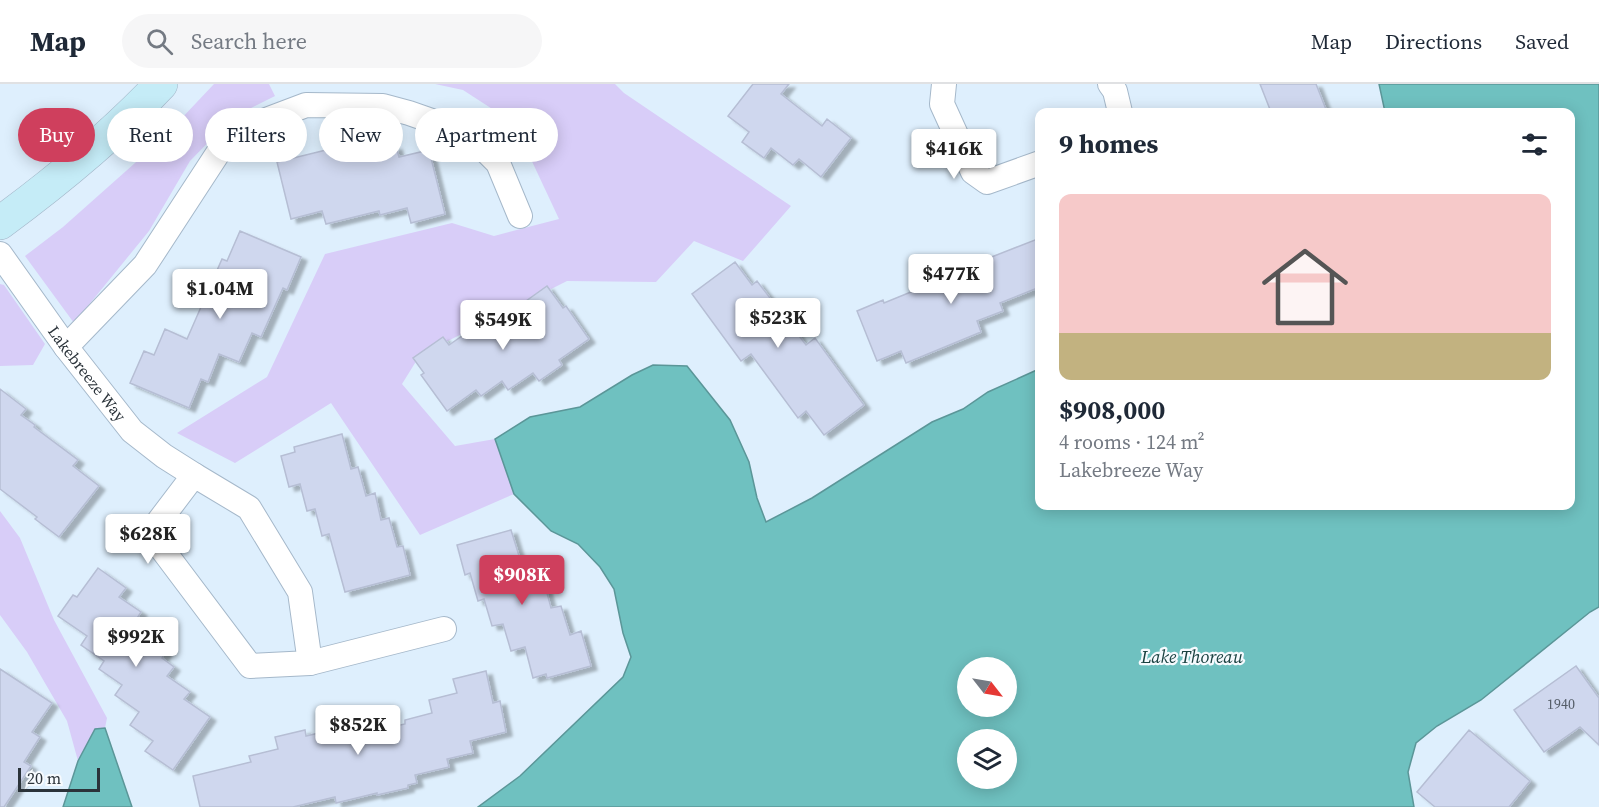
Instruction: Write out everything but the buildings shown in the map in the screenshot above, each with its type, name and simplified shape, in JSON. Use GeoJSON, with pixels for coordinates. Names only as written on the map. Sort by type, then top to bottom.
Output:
{"type":"FeatureCollection","features":[{"type":"Feature","properties":{"kind":"street"},"geometry":{"type":"LineString","coordinates":[[0,223],[38,195],[94,148],[161,84]]}},
{"type":"Feature","properties":{"kind":"street"},"geometry":{"type":"LineString","coordinates":[[944,84],[942,105],[973,172],[987,182],[1035,165]]}},
{"type":"Feature","properties":{"kind":"street"},"geometry":{"type":"LineString","coordinates":[[1110,84],[1119,108]]}},
{"type":"Feature","properties":{"kind":"street"},"geometry":{"type":"LineString","coordinates":[[66,347],[145,265],[220,150],[261,122],[306,105],[383,106],[409,112],[469,134],[498,163],[520,216]]}},
{"type":"Feature","properties":{"kind":"street","name":"Lakebreeze Way"},"geometry":{"type":"LineString","coordinates":[[0,254],[66,347],[132,431],[164,456],[249,508],[300,592],[310,663]]}},
{"type":"Feature","properties":{"kind":"street"},"geometry":{"type":"LineString","coordinates":[[194,475],[150,533],[250,666],[310,663],[444,629]]}},
{"type":"Feature","properties":{"kind":"shaded area"},"geometry":{"type":"Polygon","coordinates":[[[214,84],[269,84],[275,96],[251,108],[205,108],[205,146],[193,158],[191,108],[214,84]]]}},
{"type":"Feature","properties":{"kind":"shaded area"},"geometry":{"type":"Polygon","coordinates":[[[435,84],[615,84],[624,93],[791,206],[743,261],[694,241],[656,282],[567,281],[420,355],[402,384],[455,446],[495,439],[514,494],[420,535],[331,403],[235,463],[177,433],[267,377],[325,254],[452,223],[494,236],[559,219],[532,162],[558,162],[558,108],[491,108],[463,90],[435,84]]]}},
{"type":"Feature","properties":{"kind":"shaded area"},"geometry":{"type":"Polygon","coordinates":[[[136,162],[189,162],[149,231],[74,323],[25,256],[63,227],[136,162]]]}},
{"type":"Feature","properties":{"kind":"shaded area"},"geometry":{"type":"Polygon","coordinates":[[[0,284],[4,285],[45,344],[33,365],[0,366],[0,284]]]}},
{"type":"Feature","properties":{"kind":"shaded area"},"geometry":{"type":"Polygon","coordinates":[[[0,511],[20,538],[54,620],[107,718],[105,728],[95,729],[78,761],[67,721],[27,652],[0,615],[0,511]]]}},
{"type":"Feature","properties":{"kind":"water","name":"Lake Thoreau"},"geometry":{"type":"Polygon","coordinates":[[[1379,84],[1599,84],[1599,607],[1481,700],[1437,726],[1416,743],[1408,772],[1414,807],[478,807],[520,776],[623,677],[631,657],[623,633],[614,589],[600,567],[578,544],[551,531],[514,494],[495,439],[530,417],[580,407],[632,375],[653,365],[687,366],[730,420],[749,462],[757,498],[766,522],[812,498],[932,422],[963,409],[988,392],[1035,371],[1035,510],[1575,510],[1575,108],[1384,108],[1379,84]]]}},
{"type":"Feature","properties":{"kind":"water"},"geometry":{"type":"Polygon","coordinates":[[[105,728],[132,807],[63,807],[78,761],[95,729],[105,728]]]}}]}
